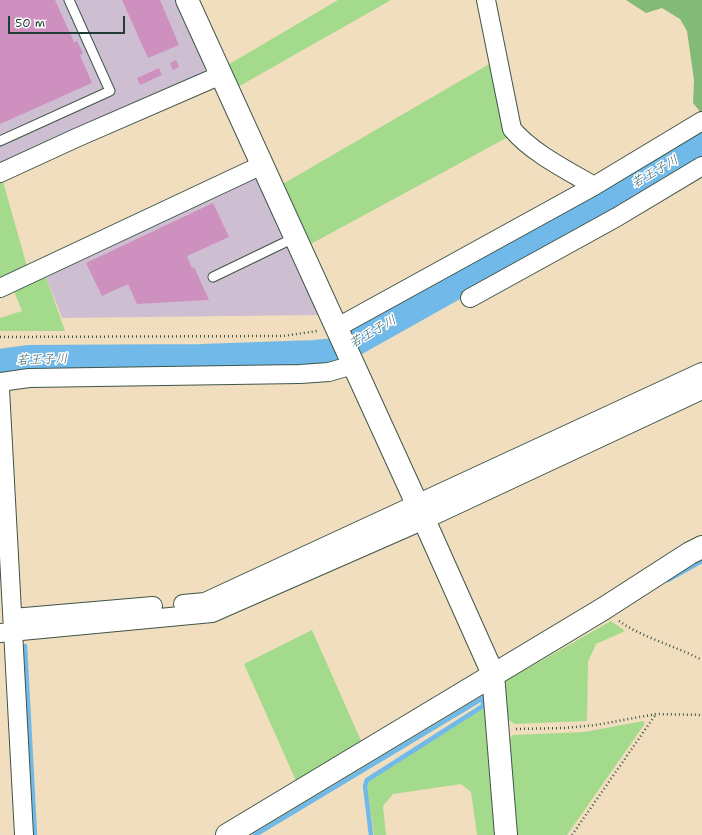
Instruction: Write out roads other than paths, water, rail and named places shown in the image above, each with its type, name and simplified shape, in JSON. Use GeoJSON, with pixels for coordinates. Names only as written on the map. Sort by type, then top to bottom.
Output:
{"type":"FeatureCollection","features":[{"type":"Feature","properties":{"kind":"street"},"geometry":{"type":"LineString","coordinates":[[187,0],[296,237],[493,674],[506,835]]}},
{"type":"Feature","properties":{"kind":"street"},"geometry":{"type":"LineString","coordinates":[[486,0],[512,129],[529,146],[594,186]]}},
{"type":"Feature","properties":{"kind":"street"},"geometry":{"type":"LineString","coordinates":[[0,173],[221,75]]}},
{"type":"Feature","properties":{"kind":"street"},"geometry":{"type":"LineString","coordinates":[[338,330],[594,186],[702,121]]}},
{"type":"Feature","properties":{"kind":"street"},"geometry":{"type":"LineString","coordinates":[[0,288],[262,165]]}},
{"type":"Feature","properties":{"kind":"street"},"geometry":{"type":"LineString","coordinates":[[470,298],[617,217],[702,166]]}},
{"type":"Feature","properties":{"kind":"street"},"geometry":{"type":"LineString","coordinates":[[0,382],[29,378],[300,374],[329,372],[352,362]]}},
{"type":"Feature","properties":{"kind":"street"},"geometry":{"type":"LineString","coordinates":[[420,512],[702,372]]}},
{"type":"Feature","properties":{"kind":"street"},"geometry":{"type":"LineString","coordinates":[[0,389],[9,627],[24,835]]}},
{"type":"Feature","properties":{"kind":"street"},"geometry":{"type":"LineString","coordinates":[[9,627],[205,602],[420,512],[702,390]]}},
{"type":"Feature","properties":{"kind":"street"},"geometry":{"type":"LineString","coordinates":[[227,835],[603,609],[690,553],[702,547]]}},
{"type":"Feature","properties":{"kind":"lane"},"geometry":{"type":"LineString","coordinates":[[0,141],[110,91],[69,0]]}},
{"type":"Feature","properties":{"kind":"lane"},"geometry":{"type":"LineString","coordinates":[[213,277],[296,237]]}},
{"type":"Feature","properties":{"kind":"waterway","name":"若王子川"},"geometry":{"type":"LineString","coordinates":[[0,363],[28,359],[202,358],[337,352],[606,201],[702,145]]}},
{"type":"Feature","properties":{"kind":"waterway"},"geometry":{"type":"LineString","coordinates":[[601,194],[606,201]]}},
{"type":"Feature","properties":{"kind":"waterway"},"geometry":{"type":"LineString","coordinates":[[668,580],[702,561]]}},
{"type":"Feature","properties":{"kind":"waterway"},"geometry":{"type":"LineString","coordinates":[[25,646],[35,835]]}},
{"type":"Feature","properties":{"kind":"waterway"},"geometry":{"type":"LineString","coordinates":[[255,835],[483,698]]}},
{"type":"Feature","properties":{"kind":"waterway"},"geometry":{"type":"LineString","coordinates":[[371,835],[365,786],[367,780],[483,706],[483,698]]}}]}
